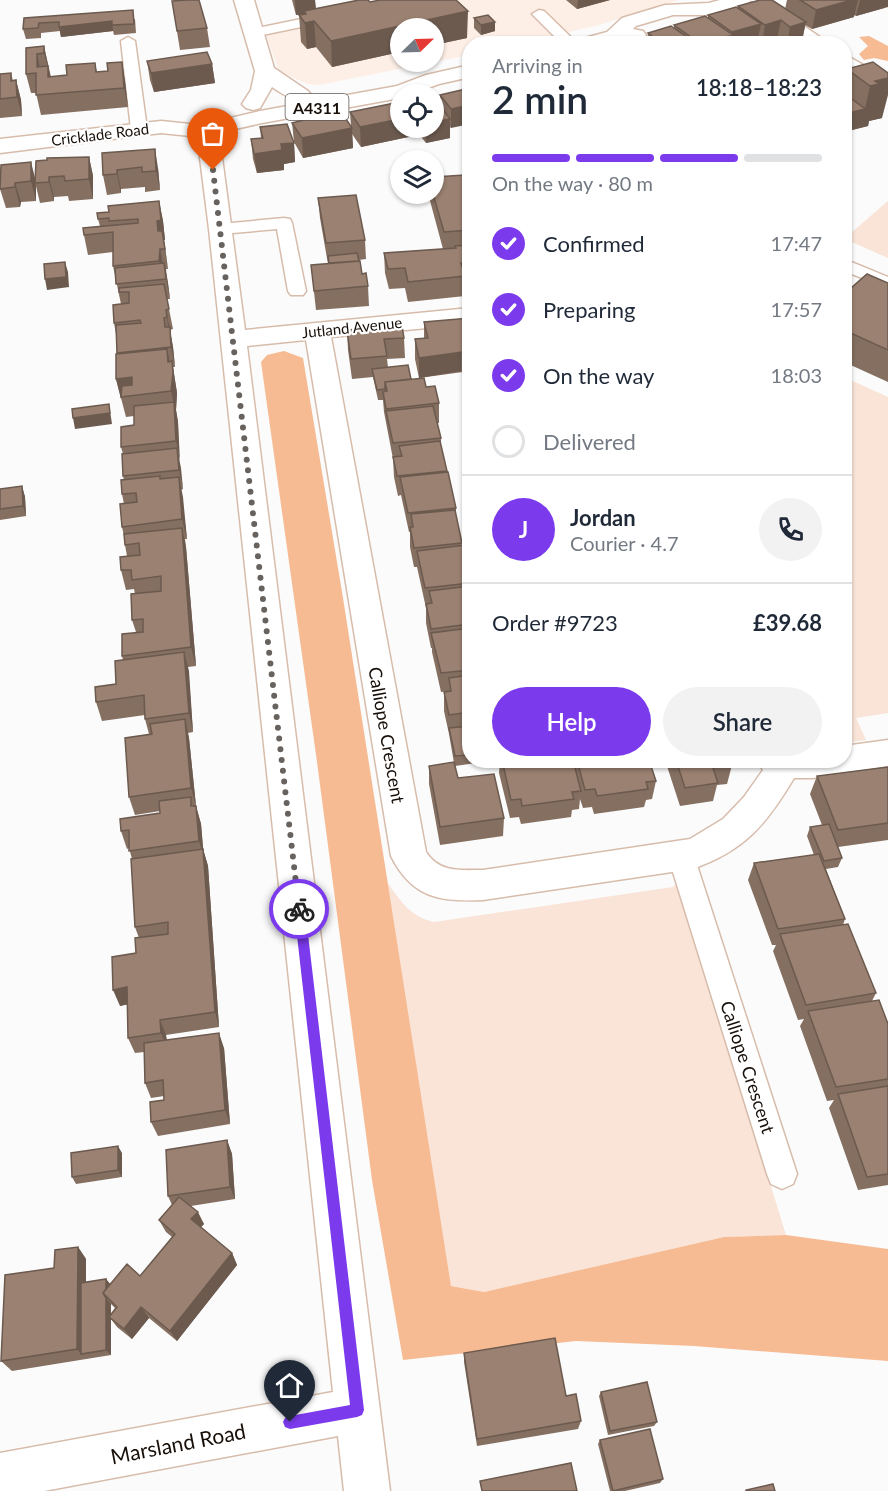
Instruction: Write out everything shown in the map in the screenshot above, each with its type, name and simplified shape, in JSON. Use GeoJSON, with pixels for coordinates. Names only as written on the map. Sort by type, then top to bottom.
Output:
{"type":"FeatureCollection","features":[{"type":"Feature","properties":{"kind":"street"},"geometry":{"type":"LineString","coordinates":[[244,0],[265,71],[261,90],[253,104]]}},
{"type":"Feature","properties":{"kind":"street"},"geometry":{"type":"LineString","coordinates":[[614,36],[643,35],[666,29],[691,21],[710,9],[741,0]]}},
{"type":"Feature","properties":{"kind":"street"},"geometry":{"type":"LineString","coordinates":[[265,71],[281,84],[301,95]]}},
{"type":"Feature","properties":{"kind":"street","name":"Cricklade Road"},"geometry":{"type":"LineString","coordinates":[[200,130],[225,111],[253,104],[380,81],[432,79],[462,73]]}},
{"type":"Feature","properties":{"kind":"street","name":"Cricklade Road"},"geometry":{"type":"LineString","coordinates":[[0,146],[169,126],[200,130],[223,127],[260,117],[402,91],[432,79]]}},
{"type":"Feature","properties":{"kind":"street"},"geometry":{"type":"LineString","coordinates":[[200,130],[210,150],[234,339],[367,1491]]}},
{"type":"Feature","properties":{"kind":"street","name":"Jutland Avenue"},"geometry":{"type":"LineString","coordinates":[[234,339],[462,317]]}},
{"type":"Feature","properties":{"kind":"street","name":"Calliope Crescent"},"geometry":{"type":"LineString","coordinates":[[317,331],[409,856],[417,870],[437,884],[483,885],[681,856],[711,848],[737,830],[759,805],[777,768]]}},
{"type":"Feature","properties":{"kind":"street"},"geometry":{"type":"LineString","coordinates":[[852,758],[888,753]]}},
{"type":"Feature","properties":{"kind":"street","name":"Marsland Road"},"geometry":{"type":"LineString","coordinates":[[0,1476],[357,1410]]}},
{"type":"Feature","properties":{"kind":"lane"},"geometry":{"type":"LineString","coordinates":[[757,0],[811,36]]}},
{"type":"Feature","properties":{"kind":"lane"},"geometry":{"type":"LineString","coordinates":[[539,14],[562,36]]}},
{"type":"Feature","properties":{"kind":"lane"},"geometry":{"type":"LineString","coordinates":[[253,33],[340,15]]}},
{"type":"Feature","properties":{"kind":"lane"},"geometry":{"type":"LineString","coordinates":[[128,41],[139,129]]}},
{"type":"Feature","properties":{"kind":"lane"},"geometry":{"type":"LineString","coordinates":[[852,63],[888,86]]}},
{"type":"Feature","properties":{"kind":"lane"},"geometry":{"type":"LineString","coordinates":[[870,74],[888,69]]}},
{"type":"Feature","properties":{"kind":"lane"},"geometry":{"type":"LineString","coordinates":[[220,228],[284,223],[297,291]]}},
{"type":"Feature","properties":{"kind":"lane"},"geometry":{"type":"LineString","coordinates":[[852,267],[888,283]]}},
{"type":"Feature","properties":{"kind":"lane","name":"Calliope Crescent"},"geometry":{"type":"LineString","coordinates":[[681,856],[782,1174]]}},
{"type":"Feature","properties":{"kind":"shaded area"},"geometry":{"type":"Polygon","coordinates":[[[394,0],[679,0],[599,25],[552,36],[462,36],[462,56],[444,60],[444,18],[390,18],[390,71],[319,85],[307,84],[279,71],[263,27],[394,0]]]}},
{"type":"Feature","properties":{"kind":"shaded area"},"geometry":{"type":"Polygon","coordinates":[[[869,36],[888,46],[888,61],[874,58],[864,60],[859,54],[868,46],[859,37],[869,36]]]}},
{"type":"Feature","properties":{"kind":"shaded area"},"geometry":{"type":"Polygon","coordinates":[[[888,201],[888,258],[852,242],[852,232],[888,201]]]}},
{"type":"Feature","properties":{"kind":"shaded area"},"geometry":{"type":"Polygon","coordinates":[[[284,351],[303,358],[451,1286],[484,1292],[724,1237],[786,1235],[888,1249],[888,1361],[694,1346],[576,1341],[403,1360],[372,1180],[261,362],[267,355],[284,351]]]}},
{"type":"Feature","properties":{"kind":"shaded area"},"geometry":{"type":"Polygon","coordinates":[[[852,381],[888,397],[888,713],[856,718],[866,740],[852,742],[852,381]]]}},
{"type":"Feature","properties":{"kind":"shaded area"},"geometry":{"type":"Polygon","coordinates":[[[387,882],[413,912],[434,922],[673,887],[677,882],[786,1235],[724,1237],[484,1292],[451,1286],[387,882]]]}},
{"type":"Feature","properties":{"kind":"building"},"geometry":{"type":"Polygon","coordinates":[[[199,0],[207,28],[177,31],[172,1],[199,0]]]}},
{"type":"Feature","properties":{"kind":"building"},"geometry":{"type":"Polygon","coordinates":[[[359,0],[370,2],[456,0],[468,11],[436,18],[390,18],[390,28],[331,41],[314,21],[305,23],[299,15],[306,14],[304,11],[359,0]]]}},
{"type":"Feature","properties":{"kind":"building"},"geometry":{"type":"Polygon","coordinates":[[[760,0],[772,0],[806,22],[790,27],[781,20],[765,25],[738,6],[760,0]]]}},
{"type":"Feature","properties":{"kind":"building"},"geometry":{"type":"Polygon","coordinates":[[[800,0],[852,0],[816,10],[800,0]]]}},
{"type":"Feature","properties":{"kind":"building"},"geometry":{"type":"Polygon","coordinates":[[[736,7],[761,24],[732,32],[708,15],[736,7]]]}},
{"type":"Feature","properties":{"kind":"building"},"geometry":{"type":"Polygon","coordinates":[[[133,10],[134,24],[112,25],[112,21],[59,27],[59,22],[39,23],[38,28],[23,29],[24,18],[133,10]]]}},
{"type":"Feature","properties":{"kind":"building"},"geometry":{"type":"Polygon","coordinates":[[[488,15],[495,22],[481,25],[474,18],[488,15]]]}},
{"type":"Feature","properties":{"kind":"building"},"geometry":{"type":"Polygon","coordinates":[[[705,16],[733,35],[690,36],[674,25],[705,16]]]}},
{"type":"Feature","properties":{"kind":"building"},"geometry":{"type":"Polygon","coordinates":[[[671,26],[685,36],[652,36],[648,33],[671,26]]]}},
{"type":"Feature","properties":{"kind":"building"},"geometry":{"type":"Polygon","coordinates":[[[44,46],[44,53],[37,54],[37,67],[48,66],[48,77],[67,75],[66,65],[95,63],[96,72],[108,71],[107,63],[122,62],[124,88],[36,95],[36,73],[26,74],[26,48],[44,46]]]}},
{"type":"Feature","properties":{"kind":"building"},"geometry":{"type":"Polygon","coordinates":[[[207,52],[212,64],[151,73],[147,61],[207,52]]]}},
{"type":"Feature","properties":{"kind":"building"},"geometry":{"type":"Polygon","coordinates":[[[873,62],[888,73],[888,78],[875,81],[879,84],[870,86],[852,73],[852,68],[873,62]]]}},
{"type":"Feature","properties":{"kind":"building"},"geometry":{"type":"Polygon","coordinates":[[[11,73],[11,81],[16,80],[17,97],[0,99],[0,74],[11,73]]]}},
{"type":"Feature","properties":{"kind":"building"},"geometry":{"type":"Polygon","coordinates":[[[462,90],[462,107],[451,109],[444,100],[444,94],[462,90]]]}},
{"type":"Feature","properties":{"kind":"building"},"geometry":{"type":"Polygon","coordinates":[[[852,99],[865,109],[852,112],[852,99]]]}},
{"type":"Feature","properties":{"kind":"building"},"geometry":{"type":"Polygon","coordinates":[[[390,104],[390,121],[360,127],[350,112],[390,104]]]}},
{"type":"Feature","properties":{"kind":"building"},"geometry":{"type":"Polygon","coordinates":[[[444,111],[450,119],[444,120],[444,111]]]}},
{"type":"Feature","properties":{"kind":"building"},"geometry":{"type":"Polygon","coordinates":[[[342,113],[352,128],[302,138],[292,123],[315,117],[342,113]]]}},
{"type":"Feature","properties":{"kind":"building"},"geometry":{"type":"Polygon","coordinates":[[[287,124],[294,143],[281,144],[282,150],[254,154],[251,139],[263,138],[260,127],[287,124]]]}},
{"type":"Feature","properties":{"kind":"building"},"geometry":{"type":"Polygon","coordinates":[[[155,149],[156,171],[142,172],[142,167],[117,170],[117,174],[103,175],[102,153],[155,149]]]}},
{"type":"Feature","properties":{"kind":"building"},"geometry":{"type":"Polygon","coordinates":[[[89,157],[89,179],[65,181],[64,176],[49,177],[49,182],[35,183],[36,161],[47,160],[47,158],[89,157]]]}},
{"type":"Feature","properties":{"kind":"building"},"geometry":{"type":"Polygon","coordinates":[[[31,162],[31,181],[15,183],[15,187],[0,189],[1,165],[31,162]]]}},
{"type":"Feature","properties":{"kind":"building"},"geometry":{"type":"Polygon","coordinates":[[[462,175],[462,231],[444,232],[436,204],[444,204],[444,176],[462,175]]]}},
{"type":"Feature","properties":{"kind":"building"},"geometry":{"type":"Polygon","coordinates":[[[356,195],[365,240],[326,243],[318,198],[356,195]]]}},
{"type":"Feature","properties":{"kind":"building"},"geometry":{"type":"Polygon","coordinates":[[[159,201],[161,220],[157,221],[158,231],[162,231],[165,249],[160,249],[159,261],[113,266],[113,232],[84,235],[83,228],[138,223],[138,219],[109,221],[109,218],[98,219],[97,213],[109,212],[108,206],[159,201]]]}},
{"type":"Feature","properties":{"kind":"building"},"geometry":{"type":"Polygon","coordinates":[[[455,246],[462,246],[462,276],[408,282],[405,268],[388,269],[384,253],[456,248],[455,246]]]}},
{"type":"Feature","properties":{"kind":"building"},"geometry":{"type":"Polygon","coordinates":[[[357,253],[359,261],[329,263],[328,256],[357,253]]]}},
{"type":"Feature","properties":{"kind":"building"},"geometry":{"type":"Polygon","coordinates":[[[360,261],[362,274],[366,273],[368,286],[314,291],[311,265],[360,261]]]}},
{"type":"Feature","properties":{"kind":"building"},"geometry":{"type":"Polygon","coordinates":[[[65,262],[66,277],[45,279],[44,264],[65,262]]]}},
{"type":"Feature","properties":{"kind":"building"},"geometry":{"type":"Polygon","coordinates":[[[164,263],[166,279],[116,284],[115,268],[164,263]]]}},
{"type":"Feature","properties":{"kind":"building"},"geometry":{"type":"Polygon","coordinates":[[[867,274],[888,283],[888,350],[852,334],[852,287],[867,274]]]}},
{"type":"Feature","properties":{"kind":"building"},"geometry":{"type":"Polygon","coordinates":[[[164,284],[169,309],[166,310],[167,317],[164,318],[165,327],[170,327],[171,347],[117,353],[116,325],[141,323],[140,320],[114,323],[113,305],[129,303],[129,292],[119,292],[119,288],[164,284]]]}},
{"type":"Feature","properties":{"kind":"building"},"geometry":{"type":"Polygon","coordinates":[[[462,319],[462,352],[419,358],[415,339],[428,338],[424,322],[462,319]]]}},
{"type":"Feature","properties":{"kind":"building"},"geometry":{"type":"Polygon","coordinates":[[[402,326],[404,338],[384,339],[387,356],[351,359],[347,330],[402,326]]]}},
{"type":"Feature","properties":{"kind":"building"},"geometry":{"type":"Polygon","coordinates":[[[167,349],[168,362],[172,361],[171,391],[121,397],[122,386],[132,385],[132,377],[116,379],[116,354],[167,349]]]}},
{"type":"Feature","properties":{"kind":"building"},"geometry":{"type":"Polygon","coordinates":[[[408,365],[411,379],[385,382],[385,389],[377,390],[372,369],[408,365]]]}},
{"type":"Feature","properties":{"kind":"building"},"geometry":{"type":"Polygon","coordinates":[[[424,378],[426,387],[435,386],[439,403],[386,409],[383,392],[387,391],[385,382],[424,378]]]}},
{"type":"Feature","properties":{"kind":"building"},"geometry":{"type":"Polygon","coordinates":[[[174,402],[176,441],[121,447],[121,427],[134,425],[134,406],[174,402]]]}},
{"type":"Feature","properties":{"kind":"building"},"geometry":{"type":"Polygon","coordinates":[[[109,404],[110,413],[73,418],[72,409],[109,404]]]}},
{"type":"Feature","properties":{"kind":"building"},"geometry":{"type":"Polygon","coordinates":[[[433,406],[441,438],[393,443],[386,411],[433,406]]]}},
{"type":"Feature","properties":{"kind":"building"},"geometry":{"type":"Polygon","coordinates":[[[440,441],[447,471],[397,476],[393,457],[402,456],[399,446],[440,441]]]}},
{"type":"Feature","properties":{"kind":"building"},"geometry":{"type":"Polygon","coordinates":[[[177,448],[179,470],[123,476],[122,454],[177,448]]]}},
{"type":"Feature","properties":{"kind":"building"},"geometry":{"type":"Polygon","coordinates":[[[448,472],[456,508],[408,513],[400,477],[448,472]]]}},
{"type":"Feature","properties":{"kind":"building"},"geometry":{"type":"Polygon","coordinates":[[[160,476],[160,479],[179,477],[182,519],[122,527],[120,504],[137,502],[136,493],[122,494],[121,480],[160,476]]]}},
{"type":"Feature","properties":{"kind":"building"},"geometry":{"type":"Polygon","coordinates":[[[22,486],[23,506],[0,509],[0,489],[22,486]]]}},
{"type":"Feature","properties":{"kind":"building"},"geometry":{"type":"Polygon","coordinates":[[[455,510],[462,543],[414,548],[410,527],[413,527],[411,514],[455,510]]]}},
{"type":"Feature","properties":{"kind":"building"},"geometry":{"type":"Polygon","coordinates":[[[182,528],[191,647],[122,656],[122,634],[143,632],[143,619],[132,620],[131,594],[161,591],[161,576],[132,580],[131,570],[121,570],[120,557],[140,555],[139,543],[125,545],[124,534],[182,528]]]}},
{"type":"Feature","properties":{"kind":"building"},"geometry":{"type":"Polygon","coordinates":[[[462,545],[462,584],[425,588],[417,551],[462,545]]]}},
{"type":"Feature","properties":{"kind":"building"},"geometry":{"type":"Polygon","coordinates":[[[462,587],[462,625],[431,629],[426,604],[432,603],[429,591],[462,587]]]}},
{"type":"Feature","properties":{"kind":"building"},"geometry":{"type":"Polygon","coordinates":[[[462,629],[462,671],[441,673],[431,633],[462,629]]]}},
{"type":"Feature","properties":{"kind":"building"},"geometry":{"type":"Polygon","coordinates":[[[184,652],[189,713],[145,719],[144,695],[96,702],[95,687],[116,684],[115,661],[184,652]]]}},
{"type":"Feature","properties":{"kind":"building"},"geometry":{"type":"Polygon","coordinates":[[[462,676],[462,713],[449,715],[444,692],[451,691],[449,678],[462,676]]]}},
{"type":"Feature","properties":{"kind":"building"},"geometry":{"type":"Polygon","coordinates":[[[185,719],[191,788],[129,797],[125,738],[152,734],[150,724],[185,719]]]}},
{"type":"Feature","properties":{"kind":"building"},"geometry":{"type":"Polygon","coordinates":[[[462,727],[462,756],[455,756],[449,728],[462,727]]]}},
{"type":"Feature","properties":{"kind":"building"},"geometry":{"type":"Polygon","coordinates":[[[454,762],[458,778],[494,774],[504,818],[440,827],[429,766],[454,762]]]}},
{"type":"Feature","properties":{"kind":"building"},"geometry":{"type":"Polygon","coordinates":[[[888,767],[888,823],[838,830],[817,776],[888,767]]]}},
{"type":"Feature","properties":{"kind":"building"},"geometry":{"type":"Polygon","coordinates":[[[504,768],[575,768],[581,791],[572,792],[574,799],[522,806],[521,799],[511,800],[504,768]]]}},
{"type":"Feature","properties":{"kind":"building"},"geometry":{"type":"Polygon","coordinates":[[[579,768],[652,768],[656,781],[646,782],[648,789],[597,796],[595,789],[585,790],[579,768]]]}},
{"type":"Feature","properties":{"kind":"building"},"geometry":{"type":"Polygon","coordinates":[[[679,768],[713,768],[718,783],[685,788],[679,768]]]}},
{"type":"Feature","properties":{"kind":"building"},"geometry":{"type":"Polygon","coordinates":[[[191,797],[191,806],[196,806],[199,841],[129,851],[129,830],[121,831],[120,819],[160,813],[159,801],[191,797]]]}},
{"type":"Feature","properties":{"kind":"building"},"geometry":{"type":"Polygon","coordinates":[[[829,824],[842,858],[824,861],[810,827],[829,824]]]}},
{"type":"Feature","properties":{"kind":"building"},"geometry":{"type":"Polygon","coordinates":[[[203,849],[215,1012],[160,1020],[161,1033],[128,1038],[127,987],[113,990],[112,957],[136,953],[135,938],[168,934],[168,922],[135,927],[131,859],[203,849]]]}},
{"type":"Feature","properties":{"kind":"building"},"geometry":{"type":"Polygon","coordinates":[[[819,854],[845,919],[778,929],[754,863],[819,854]]]}},
{"type":"Feature","properties":{"kind":"building"},"geometry":{"type":"Polygon","coordinates":[[[848,924],[876,993],[806,1005],[780,934],[848,924]]]}},
{"type":"Feature","properties":{"kind":"building"},"geometry":{"type":"Polygon","coordinates":[[[879,1000],[888,1024],[888,1079],[836,1087],[808,1011],[879,1000]]]}},
{"type":"Feature","properties":{"kind":"building"},"geometry":{"type":"Polygon","coordinates":[[[219,1033],[225,1110],[151,1122],[150,1102],[164,1100],[163,1080],[145,1083],[144,1043],[219,1033]]]}},
{"type":"Feature","properties":{"kind":"building"},"geometry":{"type":"Polygon","coordinates":[[[888,1086],[888,1174],[867,1177],[838,1094],[888,1086]]]}},
{"type":"Feature","properties":{"kind":"building"},"geometry":{"type":"Polygon","coordinates":[[[227,1140],[230,1187],[168,1196],[166,1150],[227,1140]]]}},
{"type":"Feature","properties":{"kind":"building"},"geometry":{"type":"Polygon","coordinates":[[[118,1146],[118,1170],[72,1177],[71,1153],[118,1146]]]}},
{"type":"Feature","properties":{"kind":"building"},"geometry":{"type":"Polygon","coordinates":[[[179,1197],[198,1212],[191,1219],[232,1253],[170,1331],[141,1307],[124,1329],[109,1317],[117,1307],[103,1293],[127,1264],[140,1276],[175,1234],[159,1220],[179,1197]]]}},
{"type":"Feature","properties":{"kind":"building"},"geometry":{"type":"Polygon","coordinates":[[[78,1247],[77,1349],[1,1361],[5,1275],[54,1268],[55,1250],[78,1247]]]}},
{"type":"Feature","properties":{"kind":"building"},"geometry":{"type":"Polygon","coordinates":[[[106,1279],[106,1289],[103,1293],[106,1298],[106,1350],[81,1354],[81,1283],[106,1279]]]}},
{"type":"Feature","properties":{"kind":"building"},"geometry":{"type":"Polygon","coordinates":[[[555,1338],[566,1396],[576,1394],[581,1421],[477,1439],[464,1353],[555,1338]]]}},
{"type":"Feature","properties":{"kind":"building"},"geometry":{"type":"Polygon","coordinates":[[[647,1382],[657,1422],[610,1431],[601,1392],[647,1382]]]}},
{"type":"Feature","properties":{"kind":"building"},"geometry":{"type":"Polygon","coordinates":[[[650,1429],[663,1479],[613,1491],[600,1440],[650,1429]]]}},
{"type":"Feature","properties":{"kind":"building"},"geometry":{"type":"Polygon","coordinates":[[[571,1463],[577,1491],[482,1491],[480,1481],[571,1463]]]}},
{"type":"Feature","properties":{"kind":"building"},"geometry":{"type":"Polygon","coordinates":[[[773,1484],[775,1491],[746,1491],[746,1490],[773,1484]]]}},
{"type":"Feature","properties":{"kind":"way so far"},"geometry":{"type":"LineString","coordinates":[[213,170],[299,909]]}},
{"type":"Feature","properties":{"kind":"route"},"geometry":{"type":"LineString","coordinates":[[290,1422],[357,1410],[299,909]]}}]}
